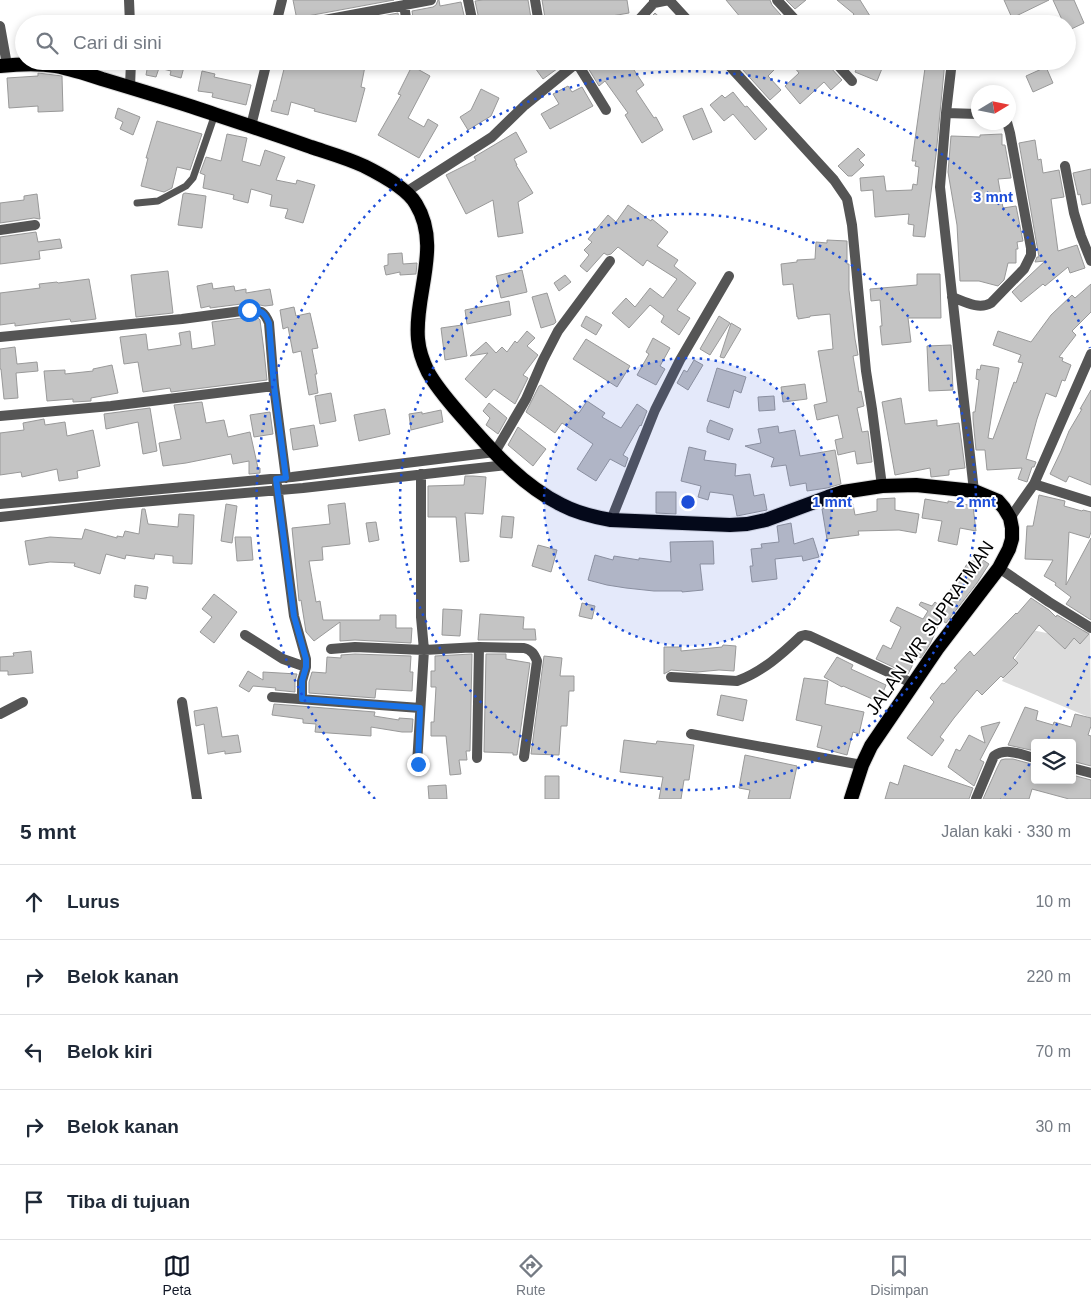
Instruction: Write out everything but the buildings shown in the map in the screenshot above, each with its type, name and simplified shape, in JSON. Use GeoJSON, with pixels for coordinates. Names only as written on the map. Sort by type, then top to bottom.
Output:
{"type":"FeatureCollection","features":[{"type":"Feature","properties":{"kind":"highway"},"geometry":{"type":"LineString","coordinates":[[72,70],[215,114],[362,165],[406,192],[415,202],[422,216],[426,232],[426,273],[418,320],[418,340],[421,357],[428,372],[441,391],[494,452],[534,488],[561,505],[611,520],[747,524],[766,520],[843,492],[882,486],[916,485],[974,491],[998,501],[1010,518]]}},
{"type":"Feature","properties":{"kind":"highway","name":"JALAN WR SUPRATMAN"},"geometry":{"type":"LineString","coordinates":[[851,799],[862,765],[871,746],[937,649],[999,568],[1012,539],[1010,518]]}},
{"type":"Feature","properties":{"kind":"street"},"geometry":{"type":"LineString","coordinates":[[129,0],[130,15]]}},
{"type":"Feature","properties":{"kind":"street"},"geometry":{"type":"LineString","coordinates":[[278,15],[282,0]]}},
{"type":"Feature","properties":{"kind":"street"},"geometry":{"type":"LineString","coordinates":[[351,15],[431,0]]}},
{"type":"Feature","properties":{"kind":"street"},"geometry":{"type":"LineString","coordinates":[[468,0],[471,15]]}},
{"type":"Feature","properties":{"kind":"street"},"geometry":{"type":"LineString","coordinates":[[535,0],[538,15]]}},
{"type":"Feature","properties":{"kind":"street"},"geometry":{"type":"LineString","coordinates":[[642,15],[654,1],[669,0],[683,15]]}},
{"type":"Feature","properties":{"kind":"street"},"geometry":{"type":"LineString","coordinates":[[777,0],[791,15]]}},
{"type":"Feature","properties":{"kind":"street"},"geometry":{"type":"LineString","coordinates":[[404,5],[406,15]]}},
{"type":"Feature","properties":{"kind":"street"},"geometry":{"type":"LineString","coordinates":[[0,26],[4,66]]}},
{"type":"Feature","properties":{"kind":"street"},"geometry":{"type":"LineString","coordinates":[[130,87],[131,70]]}},
{"type":"Feature","properties":{"kind":"street"},"geometry":{"type":"LineString","coordinates":[[251,126],[265,70]]}},
{"type":"Feature","properties":{"kind":"street"},"geometry":{"type":"LineString","coordinates":[[406,192],[492,137],[525,105],[568,70]]}},
{"type":"Feature","properties":{"kind":"street"},"geometry":{"type":"LineString","coordinates":[[583,70],[606,110]]}},
{"type":"Feature","properties":{"kind":"street"},"geometry":{"type":"LineString","coordinates":[[733,70],[834,180],[847,199],[852,225],[866,371],[882,486]]}},
{"type":"Feature","properties":{"kind":"street"},"geometry":{"type":"LineString","coordinates":[[842,70],[852,81]]}},
{"type":"Feature","properties":{"kind":"street"},"geometry":{"type":"LineString","coordinates":[[951,70],[940,187],[974,491]]}},
{"type":"Feature","properties":{"kind":"street"},"geometry":{"type":"LineString","coordinates":[[946,113],[971,114]]}},
{"type":"Feature","properties":{"kind":"street"},"geometry":{"type":"LineString","coordinates":[[952,297],[980,307],[992,303],[1024,269],[1031,255],[1009,130]]}},
{"type":"Feature","properties":{"kind":"street"},"geometry":{"type":"LineString","coordinates":[[1065,166],[1074,213],[1091,261]]}},
{"type":"Feature","properties":{"kind":"street"},"geometry":{"type":"LineString","coordinates":[[0,230],[35,226]]}},
{"type":"Feature","properties":{"kind":"street"},"geometry":{"type":"LineString","coordinates":[[0,517],[117,499],[494,452],[526,399],[558,331],[610,262]]}},
{"type":"Feature","properties":{"kind":"street"},"geometry":{"type":"LineString","coordinates":[[611,520],[655,410],[680,360],[729,276]]}},
{"type":"Feature","properties":{"kind":"street"},"geometry":{"type":"LineString","coordinates":[[0,337],[173,320],[249,310],[260,311],[265,314],[269,323],[281,478],[278,490],[294,616],[306,659],[302,681],[302,699]]}},
{"type":"Feature","properties":{"kind":"street"},"geometry":{"type":"LineString","coordinates":[[1010,518],[1034,484],[1091,354]]}},
{"type":"Feature","properties":{"kind":"street"},"geometry":{"type":"LineString","coordinates":[[0,416],[111,406],[274,386]]}},
{"type":"Feature","properties":{"kind":"street"},"geometry":{"type":"LineString","coordinates":[[0,504],[278,490],[507,465]]}},
{"type":"Feature","properties":{"kind":"street"},"geometry":{"type":"LineString","coordinates":[[418,764],[424,650],[422,617],[422,474]]}},
{"type":"Feature","properties":{"kind":"street"},"geometry":{"type":"LineString","coordinates":[[1034,484],[1091,502]]}},
{"type":"Feature","properties":{"kind":"street"},"geometry":{"type":"LineString","coordinates":[[999,568],[1091,628]]}},
{"type":"Feature","properties":{"kind":"street"},"geometry":{"type":"LineString","coordinates":[[246,635],[283,659],[306,667]]}},
{"type":"Feature","properties":{"kind":"street"},"geometry":{"type":"LineString","coordinates":[[671,677],[737,682],[768,665],[801,636],[805,635],[914,684]]}},
{"type":"Feature","properties":{"kind":"street"},"geometry":{"type":"LineString","coordinates":[[331,650],[355,647],[424,650],[479,647],[524,648],[530,650],[537,661],[524,756]]}},
{"type":"Feature","properties":{"kind":"street"},"geometry":{"type":"LineString","coordinates":[[477,758],[479,647]]}},
{"type":"Feature","properties":{"kind":"street"},"geometry":{"type":"LineString","coordinates":[[272,697],[420,708]]}},
{"type":"Feature","properties":{"kind":"street"},"geometry":{"type":"LineString","coordinates":[[0,714],[23,702]]}},
{"type":"Feature","properties":{"kind":"street"},"geometry":{"type":"LineString","coordinates":[[182,702],[196,799]]}},
{"type":"Feature","properties":{"kind":"street"},"geometry":{"type":"LineString","coordinates":[[690,734],[862,765]]}},
{"type":"Feature","properties":{"kind":"street"},"geometry":{"type":"LineString","coordinates":[[976,799],[994,756],[998,753],[1011,752],[1031,757]]}},
{"type":"Feature","properties":{"kind":"street"},"geometry":{"type":"LineString","coordinates":[[1076,769],[1091,773]]}},
{"type":"Feature","properties":{"kind":"lane"},"geometry":{"type":"LineString","coordinates":[[137,203],[158,200],[186,186],[193,178],[215,114]]}},
{"type":"Feature","properties":{"kind":"shaded area"},"geometry":{"type":"Polygon","coordinates":[[[1090,628],[1091,718],[1002,681],[1032,630],[1061,636],[1090,628]]]}},
{"type":"Feature","properties":{"kind":"route"},"geometry":{"type":"LineString","coordinates":[[249,310],[260,311],[265,314],[269,323],[274,386],[286,478],[276,479],[294,616],[306,659],[302,681],[302,699],[420,708],[418,764]]}}]}
